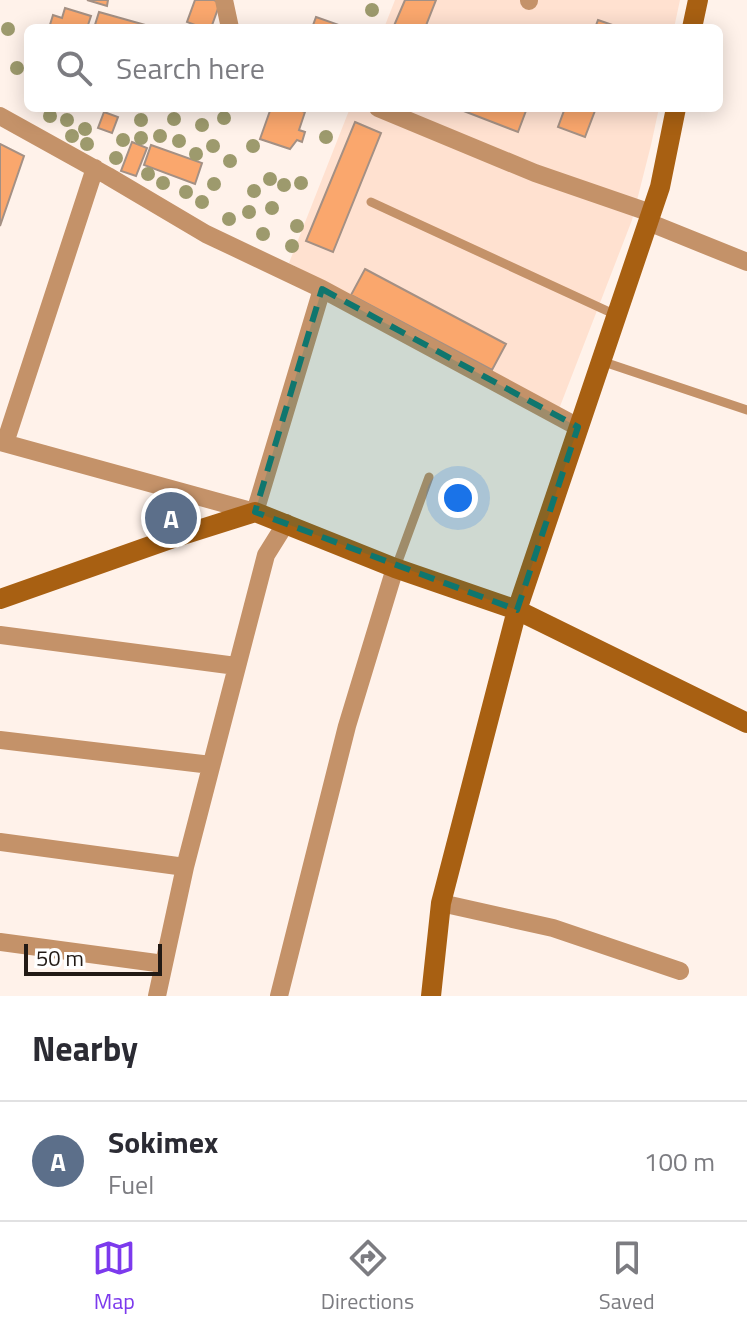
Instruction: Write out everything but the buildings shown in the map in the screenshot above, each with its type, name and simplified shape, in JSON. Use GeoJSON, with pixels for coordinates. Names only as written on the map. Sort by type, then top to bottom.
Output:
{"type":"FeatureCollection","features":[{"type":"Feature","properties":{"kind":"street"},"geometry":{"type":"LineString","coordinates":[[224,0],[229,24]]}},
{"type":"Feature","properties":{"kind":"street"},"geometry":{"type":"LineString","coordinates":[[693,24],[698,0]]}},
{"type":"Feature","properties":{"kind":"street"},"geometry":{"type":"LineString","coordinates":[[388,112],[650,218],[747,262]]}},
{"type":"Feature","properties":{"kind":"street"},"geometry":{"type":"LineString","coordinates":[[431,996],[441,903],[517,610],[660,187],[675,112]]}},
{"type":"Feature","properties":{"kind":"street"},"geometry":{"type":"LineString","coordinates":[[0,116],[206,234],[322,289],[578,427]]}},
{"type":"Feature","properties":{"kind":"street"},"geometry":{"type":"LineString","coordinates":[[95,168],[2,442],[255,512],[395,568],[517,610],[747,723]]}},
{"type":"Feature","properties":{"kind":"street"},"geometry":{"type":"LineString","coordinates":[[255,512],[322,289]]}},
{"type":"Feature","properties":{"kind":"street"},"geometry":{"type":"LineString","coordinates":[[0,599],[255,512]]}},
{"type":"Feature","properties":{"kind":"street"},"geometry":{"type":"LineString","coordinates":[[157,996],[185,867],[266,555],[286,523]]}},
{"type":"Feature","properties":{"kind":"street"},"geometry":{"type":"LineString","coordinates":[[279,996],[347,726],[395,568]]}},
{"type":"Feature","properties":{"kind":"street"},"geometry":{"type":"LineString","coordinates":[[0,635],[236,666]]}},
{"type":"Feature","properties":{"kind":"street"},"geometry":{"type":"LineString","coordinates":[[0,740],[211,765]]}},
{"type":"Feature","properties":{"kind":"street"},"geometry":{"type":"LineString","coordinates":[[0,842],[185,867]]}},
{"type":"Feature","properties":{"kind":"street"},"geometry":{"type":"LineString","coordinates":[[441,903],[553,928],[680,971]]}},
{"type":"Feature","properties":{"kind":"street"},"geometry":{"type":"LineString","coordinates":[[0,942],[164,964]]}},
{"type":"Feature","properties":{"kind":"lane"},"geometry":{"type":"LineString","coordinates":[[371,202],[616,315]]}},
{"type":"Feature","properties":{"kind":"lane"},"geometry":{"type":"LineString","coordinates":[[601,361],[747,410]]}},
{"type":"Feature","properties":{"kind":"lane"},"geometry":{"type":"LineString","coordinates":[[395,568],[429,477]]}},
{"type":"Feature","properties":{"kind":"highlighted area"},"geometry":{"type":"Polygon","coordinates":[[[322,289],[578,427],[517,610],[255,512],[322,289]]]}},
{"type":"Feature","properties":{"kind":"shaded area"},"geometry":{"type":"Polygon","coordinates":[[[395,0],[680,0],[675,24],[386,24],[395,0]]]}},
{"type":"Feature","properties":{"kind":"shaded area"},"geometry":{"type":"Polygon","coordinates":[[[348,112],[658,112],[632,220],[559,409],[289,263],[348,112]]]}},
{"type":"Feature","properties":{"kind":"place","name":"Sokimex"},"geometry":{"type":"Point","coordinates":[171,518]}}]}
